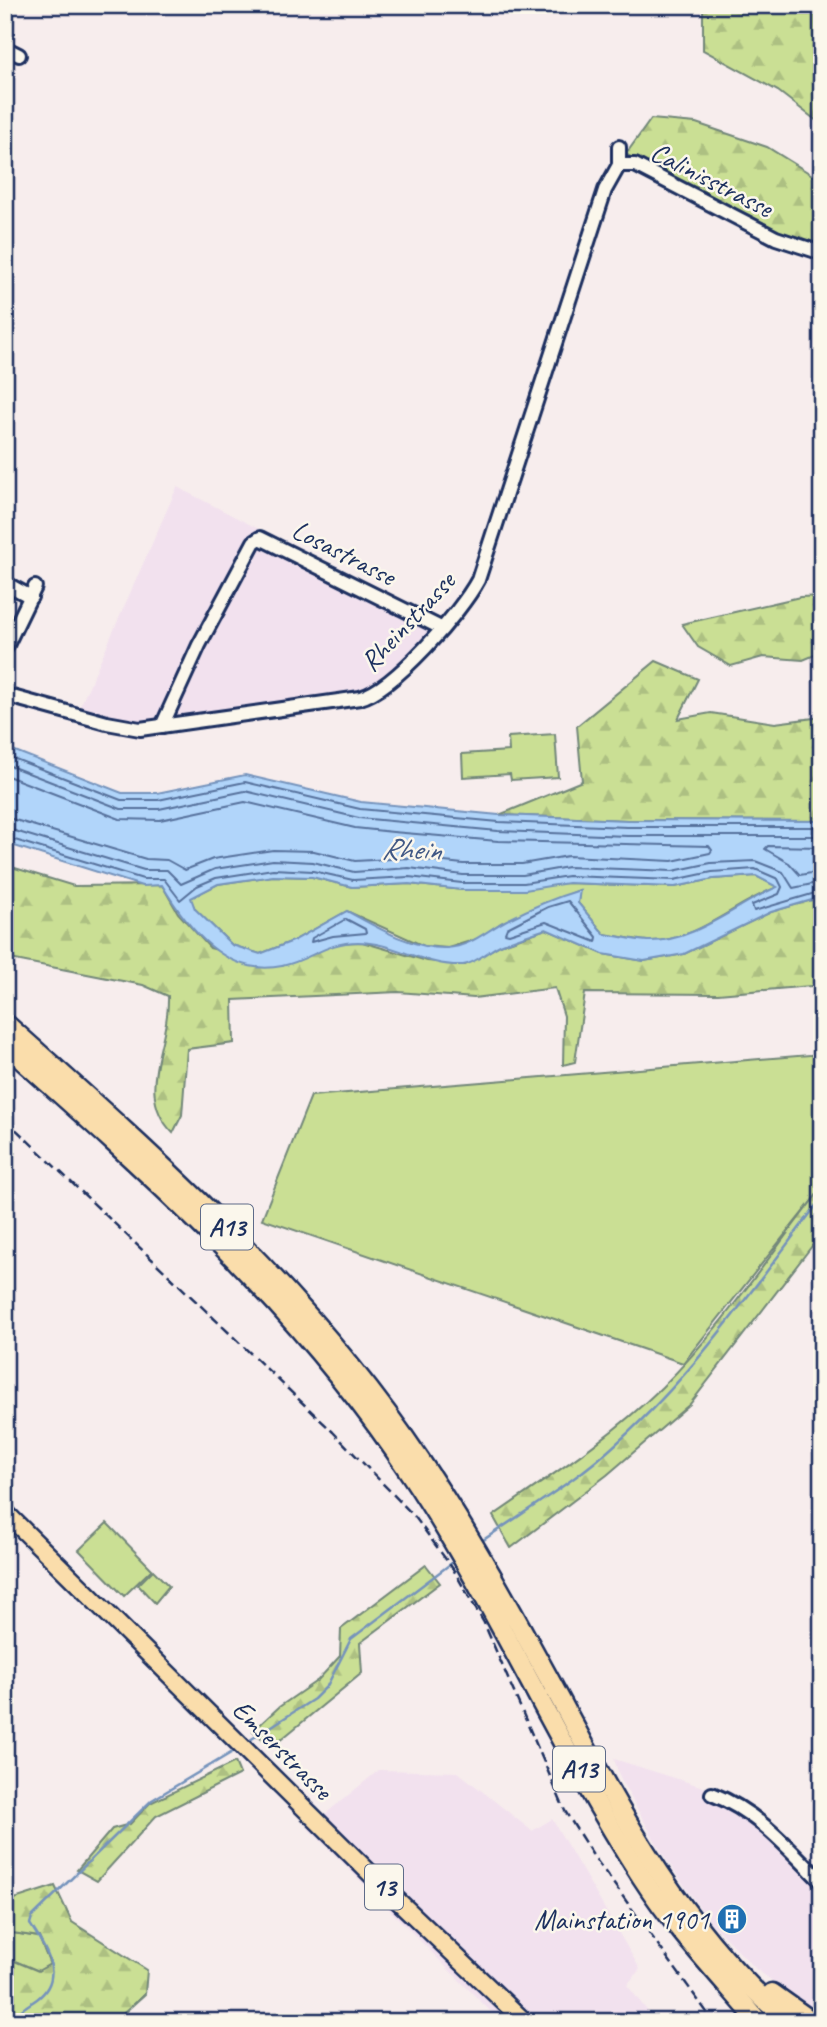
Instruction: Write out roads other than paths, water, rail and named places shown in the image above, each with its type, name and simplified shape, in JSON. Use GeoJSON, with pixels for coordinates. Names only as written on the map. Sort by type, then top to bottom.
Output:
{"type":"FeatureCollection","features":[{"type":"Feature","properties":{"kind":"highway","name":"A13"},"geometry":{"type":"LineString","coordinates":[[5,1023],[173,1174],[267,1268],[339,1350],[468,1551],[632,1832],[692,1922],[743,1980],[789,2022]]}},
{"type":"Feature","properties":{"kind":"highway","name":"A13"},"geometry":{"type":"LineString","coordinates":[[5,1045],[164,1187],[242,1265],[327,1360],[415,1466]]}},
{"type":"Feature","properties":{"kind":"highway","name":"A13"},"geometry":{"type":"LineString","coordinates":[[468,1551],[641,1877],[687,1940],[759,2022]]}},
{"type":"Feature","properties":{"kind":"highway","name":"A13"},"geometry":{"type":"LineString","coordinates":[[692,1922],[707,1930],[762,1986],[813,2022]]}},
{"type":"Feature","properties":{"kind":"highway","name":"A13"},"geometry":{"type":"LineString","coordinates":[[738,1997],[765,2022]]}},
{"type":"Feature","properties":{"kind":"main road","name":"Emserstrasse"},"geometry":{"type":"LineString","coordinates":[[5,1512],[525,2022]]}},
{"type":"Feature","properties":{"kind":"street"},"geometry":{"type":"LineString","coordinates":[[5,48],[19,55]]}},
{"type":"Feature","properties":{"kind":"street","name":"Rheinstrasse"},"geometry":{"type":"LineString","coordinates":[[5,695],[107,723],[140,729],[369,696],[389,684],[464,603],[478,580],[605,190],[619,165],[620,147]]}},
{"type":"Feature","properties":{"kind":"street","name":"Calinisstrasse"},"geometry":{"type":"LineString","coordinates":[[619,165],[635,165],[776,238],[822,253]]}},
{"type":"Feature","properties":{"kind":"street","name":"Losastrasse"},"geometry":{"type":"LineString","coordinates":[[162,726],[199,645],[252,545],[263,538],[441,628]]}},
{"type":"Feature","properties":{"kind":"street"},"geometry":{"type":"LineString","coordinates":[[5,583],[33,592],[5,649]]}},
{"type":"Feature","properties":{"kind":"street"},"geometry":{"type":"LineString","coordinates":[[712,1794],[742,1806],[755,1816],[822,1882]]}},
{"type":"Feature","properties":{"kind":"water","name":"Rhein"},"geometry":{"type":"Polygon","coordinates":[[[5,747],[122,793],[157,793],[245,775],[361,802],[499,815],[627,820],[822,821],[822,897],[771,912],[684,954],[644,961],[603,954],[546,929],[500,945],[463,965],[449,965],[384,946],[358,942],[337,945],[282,966],[262,968],[226,957],[210,946],[183,917],[162,885],[142,886],[5,843],[5,747]],[[273,876],[218,884],[191,898],[195,909],[232,945],[260,954],[293,941],[347,911],[408,941],[434,948],[455,947],[470,942],[533,908],[580,890],[578,903],[604,934],[647,941],[664,940],[698,929],[777,887],[756,876],[713,879],[675,887],[568,883],[525,890],[462,890],[409,884],[352,887],[312,877],[273,876]]]}},
{"type":"Feature","properties":{"kind":"waterway"},"geometry":{"type":"LineString","coordinates":[[479,1543],[585,1470],[646,1416],[700,1356],[822,1198]]}},
{"type":"Feature","properties":{"kind":"waterway"},"geometry":{"type":"LineString","coordinates":[[247,1742],[314,1699],[327,1686],[351,1639],[457,1559]]}},
{"type":"Feature","properties":{"kind":"waterway"},"geometry":{"type":"LineString","coordinates":[[14,2022],[21,2011],[46,1990],[50,1981],[50,1962],[42,1942],[30,1924],[32,1917],[152,1800],[236,1750]]}},
{"type":"Feature","properties":{"kind":"railway"},"geometry":{"type":"LineString","coordinates":[[5,1119],[333,1432],[415,1517],[453,1569],[484,1623],[565,1811],[592,1854],[714,2022]]}},
{"type":"Feature","properties":{"kind":"place","name":"Mainstation 1901"},"geometry":{"type":"Point","coordinates":[732,1919]}}]}
